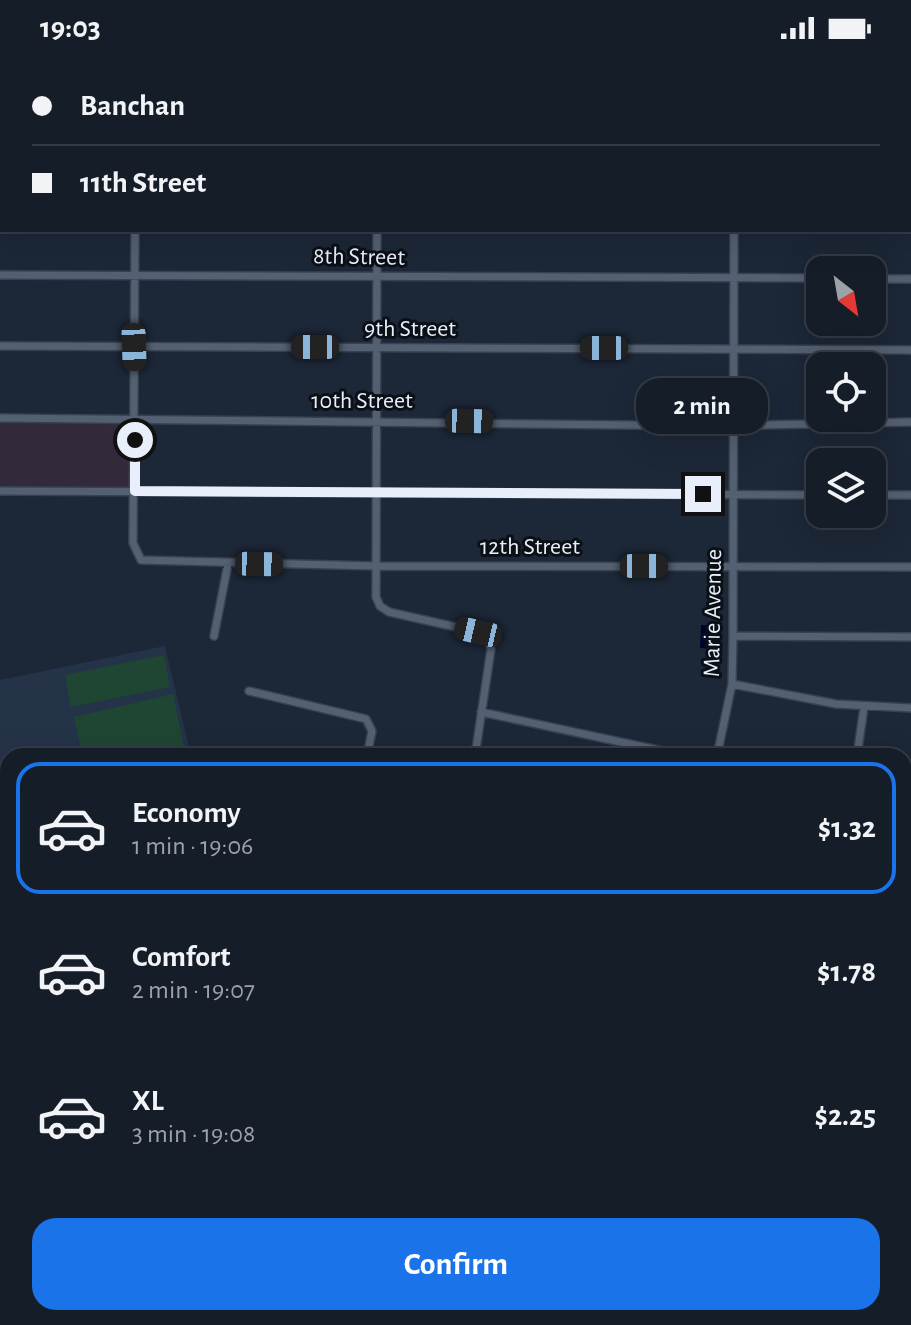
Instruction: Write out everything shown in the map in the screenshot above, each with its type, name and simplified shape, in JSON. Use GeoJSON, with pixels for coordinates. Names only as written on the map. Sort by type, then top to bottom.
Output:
{"type":"FeatureCollection","features":[{"type":"Feature","properties":{"kind":"street"},"geometry":{"type":"LineString","coordinates":[[135,232],[135,491]]}},
{"type":"Feature","properties":{"kind":"street"},"geometry":{"type":"LineString","coordinates":[[377,232],[376,566],[380,606],[389,612],[478,632],[490,642],[476,748]]}},
{"type":"Feature","properties":{"kind":"street","name":"Marie Avenue"},"geometry":{"type":"LineString","coordinates":[[719,748],[732,684],[734,232]]}},
{"type":"Feature","properties":{"kind":"street","name":"8th Street"},"geometry":{"type":"LineString","coordinates":[[0,275],[734,278]]}},
{"type":"Feature","properties":{"kind":"street"},"geometry":{"type":"LineString","coordinates":[[734,278],[806,278]]}},
{"type":"Feature","properties":{"kind":"street"},"geometry":{"type":"LineString","coordinates":[[886,279],[911,279]]}},
{"type":"Feature","properties":{"kind":"street","name":"9th Street"},"geometry":{"type":"LineString","coordinates":[[0,346],[734,350]]}},
{"type":"Feature","properties":{"kind":"street"},"geometry":{"type":"LineString","coordinates":[[734,350],[911,350]]}},
{"type":"Feature","properties":{"kind":"street"},"geometry":{"type":"LineString","coordinates":[[0,418],[136,419]]}},
{"type":"Feature","properties":{"kind":"street","name":"10th Street"},"geometry":{"type":"LineString","coordinates":[[136,419],[733,425],[911,422]]}},
{"type":"Feature","properties":{"kind":"street"},"geometry":{"type":"LineString","coordinates":[[0,491],[806,495]]}},
{"type":"Feature","properties":{"kind":"street","name":"12th Street"},"geometry":{"type":"LineString","coordinates":[[135,491],[133,547],[140,559],[148,561],[376,566],[911,567]]}},
{"type":"Feature","properties":{"kind":"street"},"geometry":{"type":"LineString","coordinates":[[886,495],[911,495]]}},
{"type":"Feature","properties":{"kind":"street"},"geometry":{"type":"LineString","coordinates":[[214,636],[228,564]]}},
{"type":"Feature","properties":{"kind":"street"},"geometry":{"type":"LineString","coordinates":[[733,636],[911,637]]}},
{"type":"Feature","properties":{"kind":"street"},"geometry":{"type":"LineString","coordinates":[[732,684],[864,707],[911,708]]}},
{"type":"Feature","properties":{"kind":"street"},"geometry":{"type":"LineString","coordinates":[[249,691],[366,719],[372,731],[369,748]]}},
{"type":"Feature","properties":{"kind":"street"},"geometry":{"type":"LineString","coordinates":[[858,748],[864,707]]}},
{"type":"Feature","properties":{"kind":"street"},"geometry":{"type":"LineString","coordinates":[[481,712],[649,748]]}},
{"type":"Feature","properties":{"kind":"shaded area"},"geometry":{"type":"Polygon","coordinates":[[[0,418],[139,419],[137,490],[0,490],[0,418]]]}},
{"type":"Feature","properties":{"kind":"shaded area"},"geometry":{"type":"Polygon","coordinates":[[[701,625],[717,626],[716,649],[700,648],[701,625]]]}},
{"type":"Feature","properties":{"kind":"shaded area"},"geometry":{"type":"Polygon","coordinates":[[[165,646],[189,748],[0,748],[0,680],[165,646]]]}},
{"type":"Feature","properties":{"kind":"green space"},"geometry":{"type":"Polygon","coordinates":[[[164,655],[170,687],[71,707],[65,675],[164,655]]]}},
{"type":"Feature","properties":{"kind":"green space"},"geometry":{"type":"Polygon","coordinates":[[[173,694],[184,748],[80,748],[74,717],[173,694]]]}},
{"type":"Feature","properties":{"kind":"route"},"geometry":{"type":"LineString","coordinates":[[135,440],[135,491],[703,494]]}}]}
